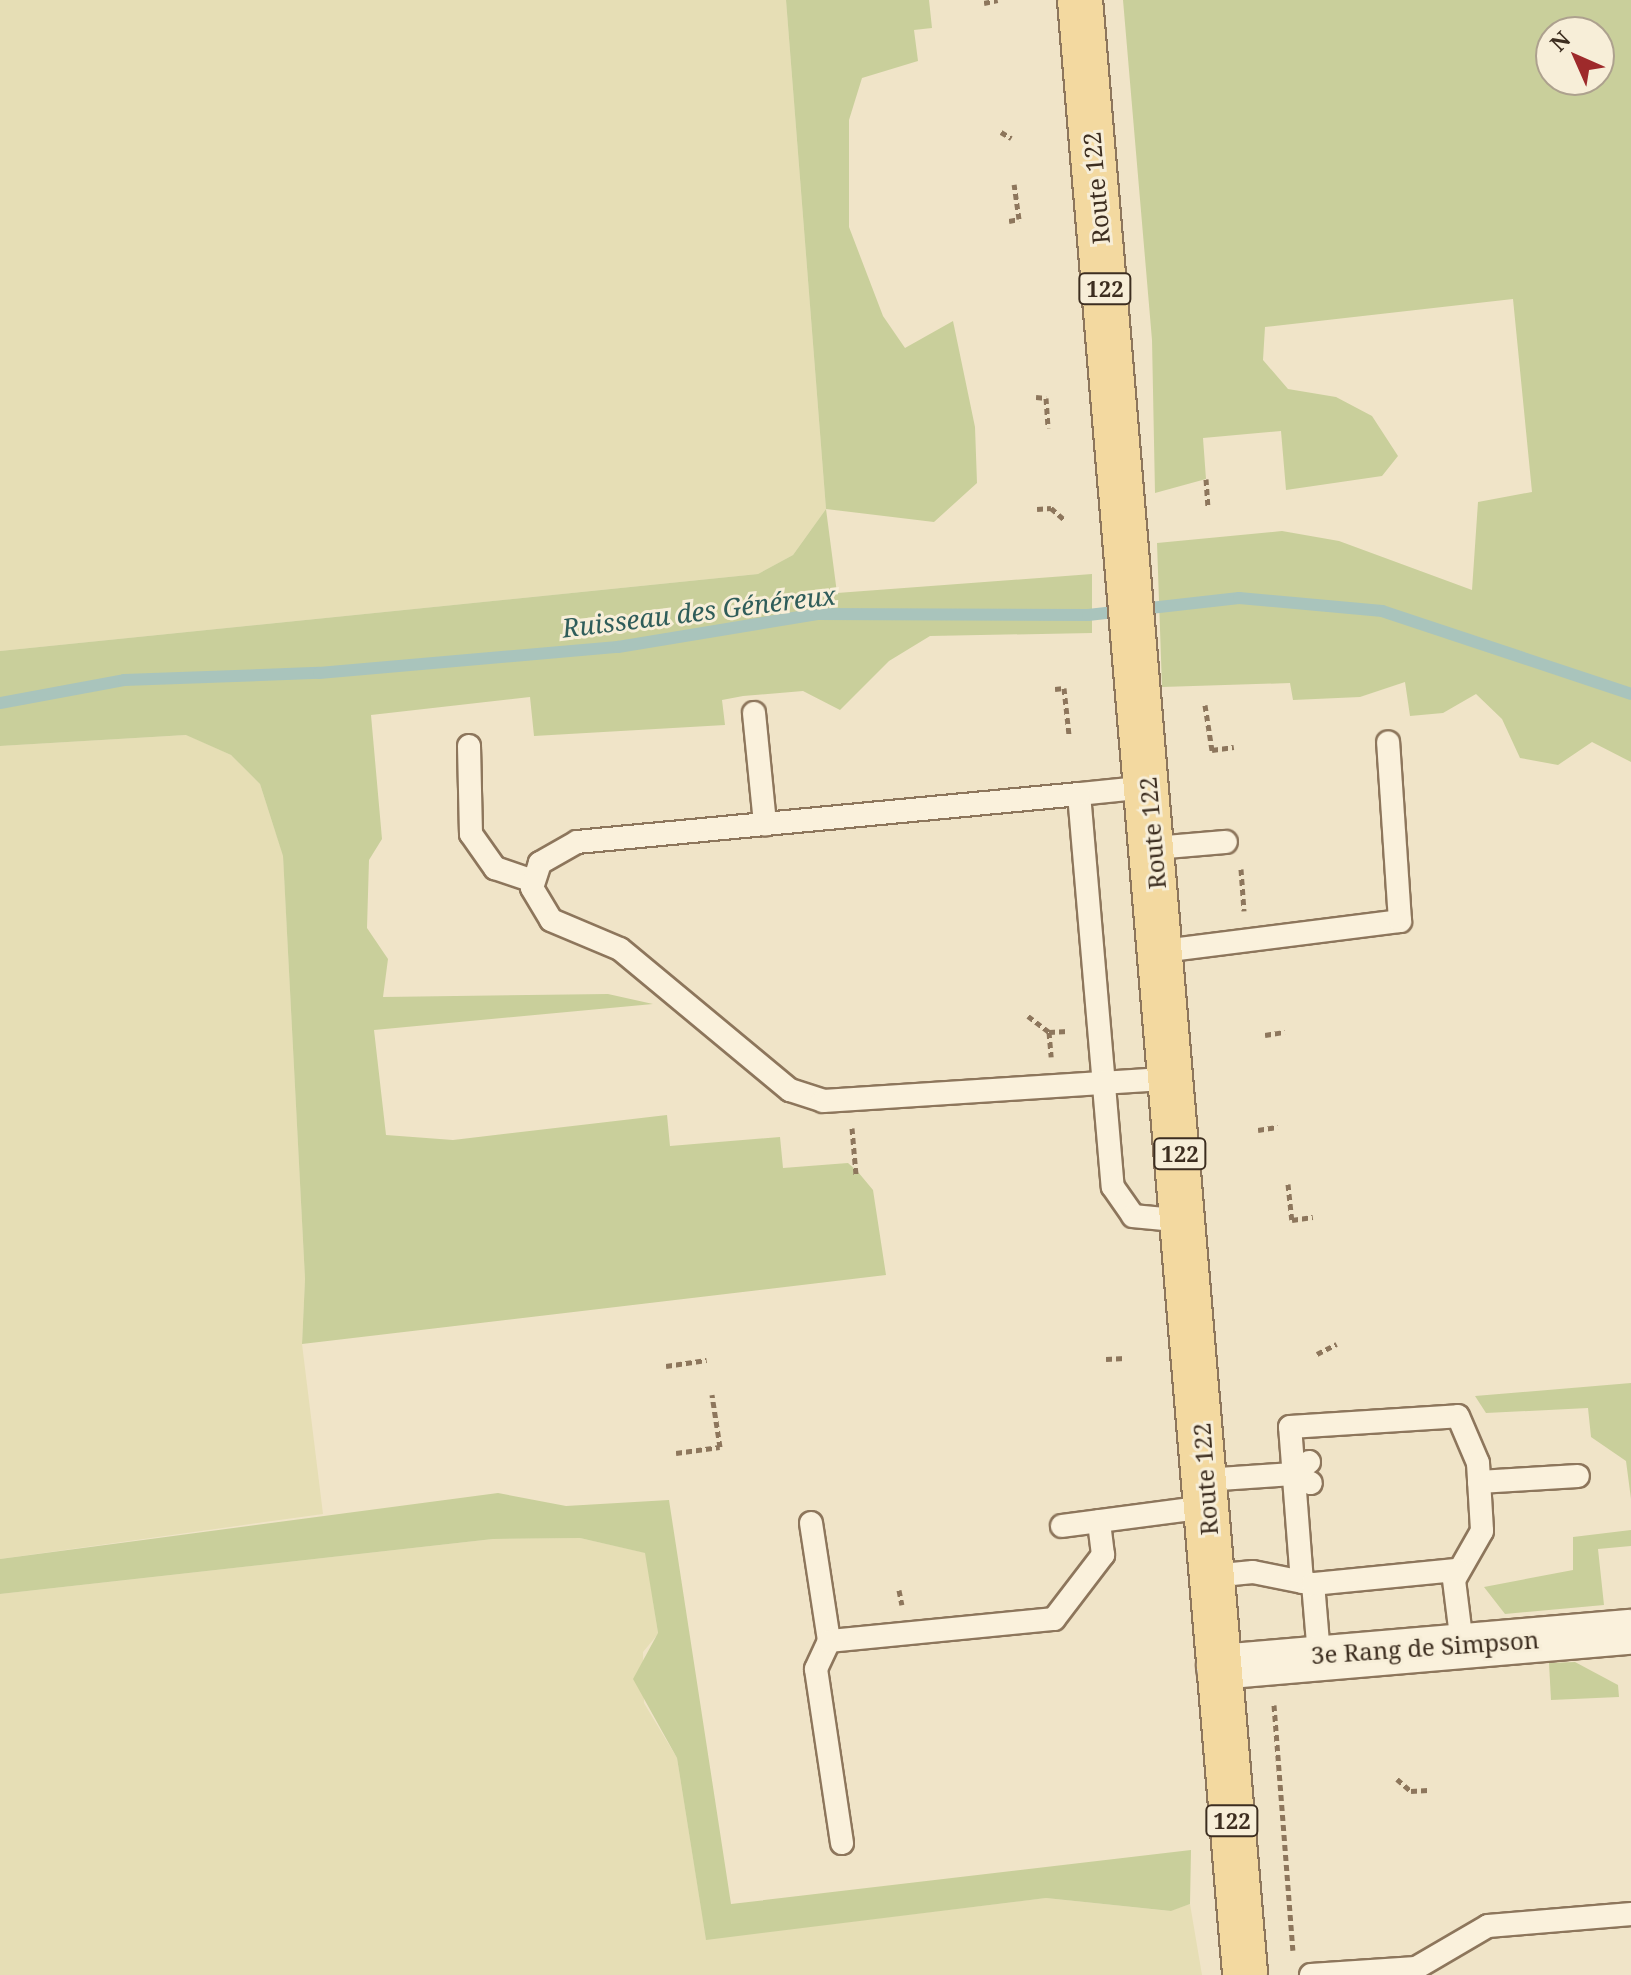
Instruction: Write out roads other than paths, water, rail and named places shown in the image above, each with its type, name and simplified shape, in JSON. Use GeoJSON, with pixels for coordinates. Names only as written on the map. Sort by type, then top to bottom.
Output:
{"type":"FeatureCollection","features":[{"type":"Feature","properties":{"kind":"main road","name":"Route 122"},"geometry":{"type":"LineString","coordinates":[[1080,0],[1134,641],[1175,1078],[1219,1667]]}},
{"type":"Feature","properties":{"kind":"main road","name":"122"},"geometry":{"type":"LineString","coordinates":[[1219,1667],[1245,1975]]}},
{"type":"Feature","properties":{"kind":"street","name":"3e Rang de Simpson"},"geometry":{"type":"LineString","coordinates":[[1219,1667],[1319,1655],[1631,1632]]}},
{"type":"Feature","properties":{"kind":"lane"},"geometry":{"type":"LineString","coordinates":[[754,713],[765,824]]}},
{"type":"Feature","properties":{"kind":"lane"},"geometry":{"type":"LineString","coordinates":[[1163,951],[1400,921],[1388,742]]}},
{"type":"Feature","properties":{"kind":"lane"},"geometry":{"type":"LineString","coordinates":[[469,746],[471,834],[495,868],[533,881],[551,920],[620,949],[790,1090],[848,1103],[1175,1078]]}},
{"type":"Feature","properties":{"kind":"lane"},"geometry":{"type":"LineString","coordinates":[[533,881],[551,852],[577,842],[1148,787]]}},
{"type":"Feature","properties":{"kind":"lane"},"geometry":{"type":"LineString","coordinates":[[1079,794],[1120,1203],[1133,1216],[1185,1221]]}},
{"type":"Feature","properties":{"kind":"lane"},"geometry":{"type":"LineString","coordinates":[[1154,848],[1226,842]]}},
{"type":"Feature","properties":{"kind":"lane"},"geometry":{"type":"LineString","coordinates":[[1212,1576],[1253,1572],[1307,1583],[1457,1570],[1479,1545],[1479,1482],[1471,1438],[1450,1414],[1290,1427],[1304,1473],[1307,1583],[1319,1655]]}},
{"type":"Feature","properties":{"kind":"lane"},"geometry":{"type":"LineString","coordinates":[[1062,1526],[1099,1521],[1206,1493],[1304,1473]]}},
{"type":"Feature","properties":{"kind":"lane"},"geometry":{"type":"LineString","coordinates":[[1479,1482],[1578,1476]]}},
{"type":"Feature","properties":{"kind":"lane"},"geometry":{"type":"LineString","coordinates":[[829,1641],[1054,1619],[1103,1555],[1099,1521]]}},
{"type":"Feature","properties":{"kind":"lane"},"geometry":{"type":"LineString","coordinates":[[811,1523],[829,1641],[816,1669],[842,1843]]}},
{"type":"Feature","properties":{"kind":"lane"},"geometry":{"type":"LineString","coordinates":[[1457,1570],[1462,1644]]}},
{"type":"Feature","properties":{"kind":"lane"},"geometry":{"type":"LineString","coordinates":[[1311,1975],[1416,1968],[1488,1926],[1631,1914]]}},
{"type":"Feature","properties":{"kind":"waterway","name":"Ruisseau des Généreux"},"geometry":{"type":"LineString","coordinates":[[0,703],[124,680],[319,673],[618,647],[817,614],[1088,615],[1239,598],[1382,611],[1631,694]]}}]}
